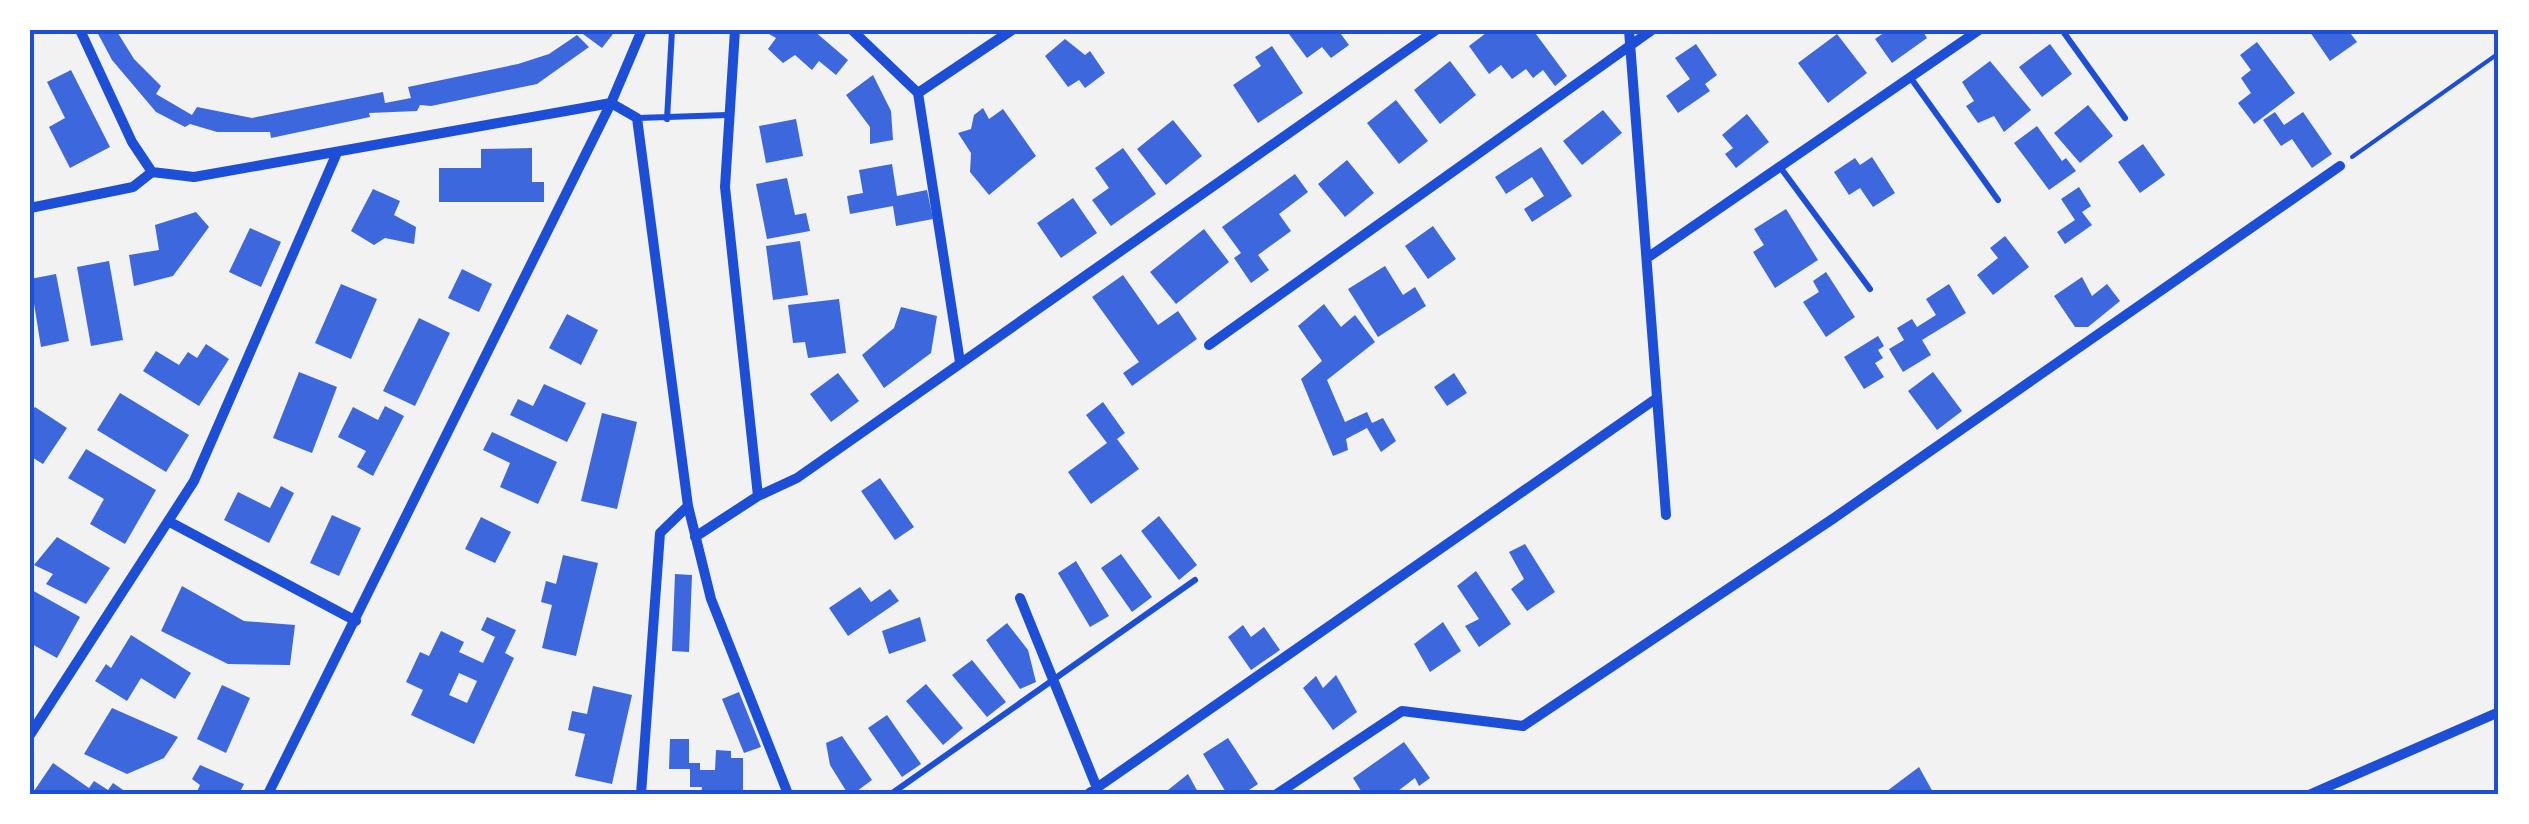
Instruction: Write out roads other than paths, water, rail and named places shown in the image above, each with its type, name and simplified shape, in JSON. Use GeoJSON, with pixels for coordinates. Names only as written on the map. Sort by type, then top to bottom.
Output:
{"type":"FeatureCollection","features":[{"type":"Feature","properties":{"kind":"street"},"geometry":{"type":"LineString","coordinates":[[80,30],[132,142],[152,172]]}},
{"type":"Feature","properties":{"kind":"street"},"geometry":{"type":"LineString","coordinates":[[268,794],[611,103],[642,30]]}},
{"type":"Feature","properties":{"kind":"street"},"geometry":{"type":"LineString","coordinates":[[736,30],[726,115],[725,187],[758,496]]}},
{"type":"Feature","properties":{"kind":"street"},"geometry":{"type":"LineString","coordinates":[[852,30],[918,93],[960,362]]}},
{"type":"Feature","properties":{"kind":"street"},"geometry":{"type":"LineString","coordinates":[[918,93],[1012,30]]}},
{"type":"Feature","properties":{"kind":"street"},"geometry":{"type":"LineString","coordinates":[[695,537],[758,496],[797,478],[1436,30]]}},
{"type":"Feature","properties":{"kind":"street"},"geometry":{"type":"LineString","coordinates":[[1629,30],[1666,515]]}},
{"type":"Feature","properties":{"kind":"street"},"geometry":{"type":"LineString","coordinates":[[1209,345],[1652,30]]}},
{"type":"Feature","properties":{"kind":"street"},"geometry":{"type":"LineString","coordinates":[[1647,258],[1979,30]]}},
{"type":"Feature","properties":{"kind":"street"},"geometry":{"type":"LineString","coordinates":[[30,208],[133,187],[152,172],[194,177],[336,155],[611,103],[637,118],[688,506],[710,599],[788,794]]}},
{"type":"Feature","properties":{"kind":"street"},"geometry":{"type":"LineString","coordinates":[[30,735],[194,481],[336,155]]}},
{"type":"Feature","properties":{"kind":"street"},"geometry":{"type":"LineString","coordinates":[[1278,794],[1402,711],[1524,726],[1834,518],[2340,166]]}},
{"type":"Feature","properties":{"kind":"street"},"geometry":{"type":"LineString","coordinates":[[1020,598],[1054,680],[1092,791],[1657,398]]}},
{"type":"Feature","properties":{"kind":"street"},"geometry":{"type":"LineString","coordinates":[[641,794],[660,533],[688,506]]}},
{"type":"Feature","properties":{"kind":"street"},"geometry":{"type":"LineString","coordinates":[[168,521],[356,622]]}},
{"type":"Feature","properties":{"kind":"street"},"geometry":{"type":"LineString","coordinates":[[2311,794],[2499,712]]}},
{"type":"Feature","properties":{"kind":"lane"},"geometry":{"type":"LineString","coordinates":[[667,119],[672,30]]}},
{"type":"Feature","properties":{"kind":"lane"},"geometry":{"type":"LineString","coordinates":[[2062,30],[2125,118]]}},
{"type":"Feature","properties":{"kind":"lane"},"geometry":{"type":"LineString","coordinates":[[1910,77],[1998,200]]}},
{"type":"Feature","properties":{"kind":"lane"},"geometry":{"type":"LineString","coordinates":[[637,118],[726,115]]}},
{"type":"Feature","properties":{"kind":"lane"},"geometry":{"type":"LineString","coordinates":[[1780,166],[1870,289]]}},
{"type":"Feature","properties":{"kind":"lane"},"geometry":{"type":"LineString","coordinates":[[892,794],[1194,580]]}}]}
